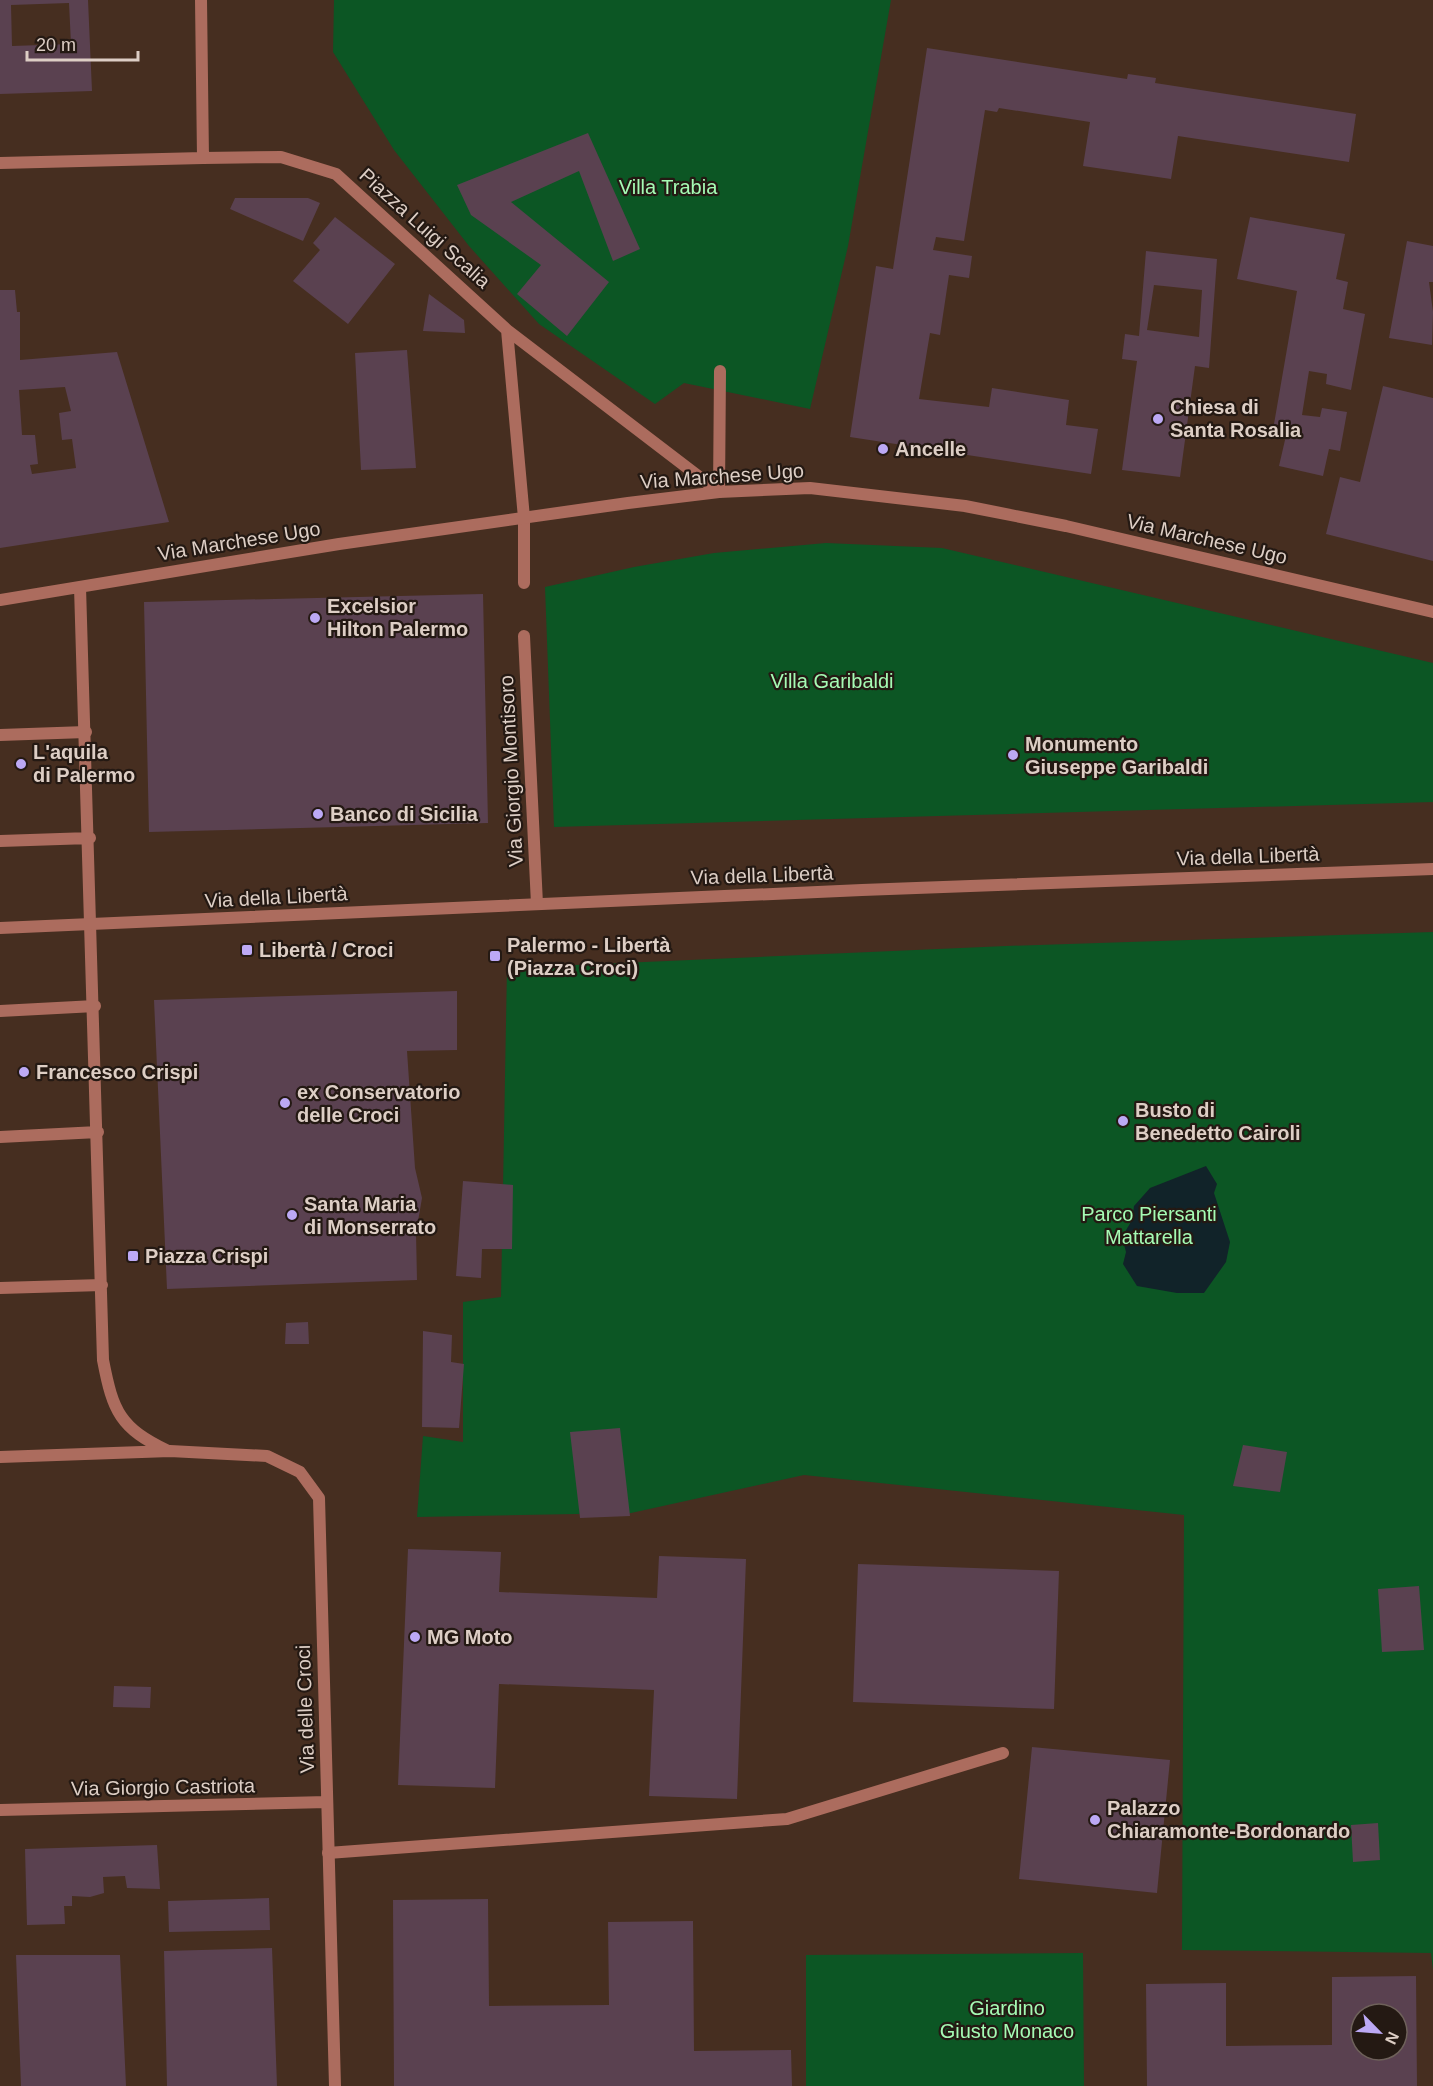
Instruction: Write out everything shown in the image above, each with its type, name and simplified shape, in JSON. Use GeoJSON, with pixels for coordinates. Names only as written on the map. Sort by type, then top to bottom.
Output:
{"type":"FeatureCollection","features":[{"type":"Feature","properties":{"kind":"street"},"geometry":{"type":"LineString","coordinates":[[201,0],[203,158]]}},
{"type":"Feature","properties":{"kind":"street","name":"Piazza Luigi Scalia"},"geometry":{"type":"LineString","coordinates":[[0,163],[281,157],[336,174],[507,330],[719,492]]}},
{"type":"Feature","properties":{"kind":"street"},"geometry":{"type":"LineString","coordinates":[[507,330],[524,518],[524,583]]}},
{"type":"Feature","properties":{"kind":"street"},"geometry":{"type":"LineString","coordinates":[[719,492],[720,371]]}},
{"type":"Feature","properties":{"kind":"street","name":"Via Marchese Ugo"},"geometry":{"type":"LineString","coordinates":[[0,600],[339,544],[524,518],[719,492],[810,488],[965,506],[1066,526],[1433,612]]}},
{"type":"Feature","properties":{"kind":"street"},"geometry":{"type":"LineString","coordinates":[[80,587],[93,924],[103,1360],[109,1389],[120,1415],[139,1437],[170,1451]]}},
{"type":"Feature","properties":{"kind":"street","name":"Via Giorgio Montisoro"},"geometry":{"type":"LineString","coordinates":[[524,636],[537,904]]}},
{"type":"Feature","properties":{"kind":"street"},"geometry":{"type":"LineString","coordinates":[[0,735],[86,732]]}},
{"type":"Feature","properties":{"kind":"street"},"geometry":{"type":"LineString","coordinates":[[0,841],[90,838]]}},
{"type":"Feature","properties":{"kind":"street","name":"Via della Libertà"},"geometry":{"type":"LineString","coordinates":[[0,928],[537,904],[1433,869]]}},
{"type":"Feature","properties":{"kind":"street"},"geometry":{"type":"LineString","coordinates":[[0,1011],[95,1006]]}},
{"type":"Feature","properties":{"kind":"street"},"geometry":{"type":"LineString","coordinates":[[0,1137],[98,1132]]}},
{"type":"Feature","properties":{"kind":"street"},"geometry":{"type":"LineString","coordinates":[[0,1288],[102,1286]]}},
{"type":"Feature","properties":{"kind":"street","name":"Via delle Croci"},"geometry":{"type":"LineString","coordinates":[[0,1457],[170,1451],[267,1456],[300,1472],[319,1498],[335,2086]]}},
{"type":"Feature","properties":{"kind":"street"},"geometry":{"type":"LineString","coordinates":[[328,1853],[788,1819],[1003,1753]]}},
{"type":"Feature","properties":{"kind":"street","name":"Via Giorgio Castriota"},"geometry":{"type":"LineString","coordinates":[[0,1810],[327,1802]]}},
{"type":"Feature","properties":{"kind":"green space","name":"Villa Trabia"},"geometry":{"type":"Polygon","coordinates":[[[334,0],[891,0],[848,246],[810,409],[684,383],[655,404],[539,324],[469,246],[394,150],[333,52],[334,0]]]}},
{"type":"Feature","properties":{"kind":"green space","name":"Villa Garibaldi"},"geometry":{"type":"Polygon","coordinates":[[[826,543],[942,548],[1433,663],[1433,802],[554,827],[545,587],[634,567],[714,553],[826,543]]]}},
{"type":"Feature","properties":{"kind":"green space","name":"Parco Piersanti Mattarella"},"geometry":{"type":"Polygon","coordinates":[[[1433,932],[1433,1970],[1431,1953],[1182,1950],[1184,1515],[804,1475],[631,1513],[417,1517],[423,1436],[463,1442],[463,1302],[501,1297],[507,968],[1006,946],[1433,932]]]}},
{"type":"Feature","properties":{"kind":"green space","name":"Giardino Giusto Monaco"},"geometry":{"type":"Polygon","coordinates":[[[1083,1953],[1084,2086],[806,2086],[806,1955],[1083,1953]]]}},
{"type":"Feature","properties":{"kind":"water"},"geometry":{"type":"Polygon","coordinates":[[[1206,1166],[1217,1184],[1214,1193],[1230,1242],[1226,1262],[1204,1293],[1177,1293],[1137,1286],[1123,1264],[1126,1252],[1122,1237],[1132,1220],[1134,1206],[1150,1188],[1206,1166]]]}},
{"type":"Feature","properties":{"kind":"building"},"geometry":{"type":"Polygon","coordinates":[[[0,0],[88,0],[92,91],[0,94],[0,0]],[[69,3],[11,5],[12,46],[71,44],[69,3]]]}},
{"type":"Feature","properties":{"kind":"building"},"geometry":{"type":"Polygon","coordinates":[[[927,48],[1127,79],[1128,74],[1156,78],[1155,83],[1356,114],[1349,162],[1178,136],[1171,179],[1083,166],[1090,122],[999,108],[997,112],[985,110],[964,241],[936,237],[933,250],[972,256],[969,278],[949,275],[940,335],[930,333],[919,399],[989,407],[992,388],[1069,400],[1066,425],[1098,429],[1091,474],[850,437],[876,266],[893,269],[927,48]]]}},
{"type":"Feature","properties":{"kind":"building"},"geometry":{"type":"Polygon","coordinates":[[[588,133],[640,249],[613,261],[579,171],[511,202],[609,282],[567,336],[517,294],[541,265],[471,215],[457,185],[588,133]]]}},
{"type":"Feature","properties":{"kind":"building"},"geometry":{"type":"Polygon","coordinates":[[[235,198],[308,198],[320,203],[303,241],[230,209],[235,198]]]}},
{"type":"Feature","properties":{"kind":"building"},"geometry":{"type":"Polygon","coordinates":[[[335,217],[395,264],[348,324],[293,281],[320,250],[313,243],[335,217]]]}},
{"type":"Feature","properties":{"kind":"building"},"geometry":{"type":"Polygon","coordinates":[[[1250,217],[1345,234],[1336,279],[1348,282],[1343,309],[1365,314],[1351,390],[1326,384],[1327,374],[1309,371],[1302,415],[1320,417],[1322,408],[1347,412],[1340,451],[1329,449],[1323,476],[1279,466],[1288,427],[1274,424],[1297,291],[1237,279],[1250,217]]]}},
{"type":"Feature","properties":{"kind":"building"},"geometry":{"type":"Polygon","coordinates":[[[1407,241],[1433,246],[1433,282],[1429,282],[1433,312],[1432,345],[1389,338],[1407,241]]]}},
{"type":"Feature","properties":{"kind":"building","name":"Chiesa di Santa Rosalia"},"geometry":{"type":"Polygon","coordinates":[[[1146,251],[1217,259],[1209,368],[1195,366],[1180,477],[1122,470],[1137,361],[1122,359],[1125,334],[1139,336],[1146,251]],[[1154,285],[1147,330],[1199,337],[1202,290],[1154,285]]]}},
{"type":"Feature","properties":{"kind":"building"},"geometry":{"type":"Polygon","coordinates":[[[0,290],[15,290],[17,312],[20,312],[20,360],[117,352],[169,522],[0,548],[0,290]],[[65,387],[19,390],[22,435],[35,435],[38,464],[30,465],[32,474],[76,468],[72,439],[62,440],[59,413],[71,411],[65,387]]]}},
{"type":"Feature","properties":{"kind":"building"},"geometry":{"type":"Polygon","coordinates":[[[429,294],[464,320],[465,333],[423,331],[429,294]]]}},
{"type":"Feature","properties":{"kind":"building"},"geometry":{"type":"Polygon","coordinates":[[[407,350],[416,468],[361,470],[355,353],[407,350]]]}},
{"type":"Feature","properties":{"kind":"building"},"geometry":{"type":"Polygon","coordinates":[[[1383,386],[1433,398],[1433,561],[1326,534],[1340,477],[1360,482],[1383,386]]]}},
{"type":"Feature","properties":{"kind":"building"},"geometry":{"type":"Polygon","coordinates":[[[483,594],[488,823],[149,832],[144,602],[483,594]]]}},
{"type":"Feature","properties":{"kind":"building","name":"ex Conservatorio delle Croci"},"geometry":{"type":"Polygon","coordinates":[[[457,991],[457,1050],[407,1051],[415,1168],[422,1198],[416,1233],[417,1280],[167,1289],[154,1000],[457,991]]]}},
{"type":"Feature","properties":{"kind":"building"},"geometry":{"type":"Polygon","coordinates":[[[463,1181],[513,1185],[512,1249],[482,1249],[481,1278],[456,1276],[463,1181]]]}},
{"type":"Feature","properties":{"kind":"building"},"geometry":{"type":"Polygon","coordinates":[[[308,1322],[309,1344],[285,1344],[286,1323],[308,1322]]]}},
{"type":"Feature","properties":{"kind":"building"},"geometry":{"type":"Polygon","coordinates":[[[423,1331],[452,1335],[451,1362],[464,1364],[459,1428],[422,1427],[423,1331]]]}},
{"type":"Feature","properties":{"kind":"building"},"geometry":{"type":"Polygon","coordinates":[[[620,1428],[630,1516],[580,1518],[570,1432],[620,1428]]]}},
{"type":"Feature","properties":{"kind":"building"},"geometry":{"type":"Polygon","coordinates":[[[1243,1445],[1287,1452],[1280,1492],[1233,1486],[1243,1445]]]}},
{"type":"Feature","properties":{"kind":"building"},"geometry":{"type":"Polygon","coordinates":[[[408,1549],[501,1552],[499,1592],[657,1598],[659,1556],[746,1559],[737,1799],[649,1796],[654,1690],[499,1684],[495,1788],[398,1785],[408,1549]]]}},
{"type":"Feature","properties":{"kind":"building"},"geometry":{"type":"Polygon","coordinates":[[[858,1564],[1059,1571],[1054,1709],[853,1702],[858,1564]]]}},
{"type":"Feature","properties":{"kind":"building"},"geometry":{"type":"Polygon","coordinates":[[[1419,1586],[1424,1650],[1382,1652],[1378,1589],[1419,1586]]]}},
{"type":"Feature","properties":{"kind":"building"},"geometry":{"type":"Polygon","coordinates":[[[114,1686],[151,1687],[150,1708],[113,1707],[114,1686]]]}},
{"type":"Feature","properties":{"kind":"building","name":"Palazzo Chiaramonte-Bordonardo"},"geometry":{"type":"Polygon","coordinates":[[[1032,1747],[1170,1760],[1157,1893],[1019,1879],[1032,1747]]]}},
{"type":"Feature","properties":{"kind":"building"},"geometry":{"type":"Polygon","coordinates":[[[1378,1823],[1380,1860],[1353,1862],[1351,1825],[1378,1823]]]}},
{"type":"Feature","properties":{"kind":"building"},"geometry":{"type":"Polygon","coordinates":[[[157,1845],[160,1889],[127,1888],[125,1876],[103,1877],[104,1893],[90,1897],[72,1896],[72,1906],[64,1906],[65,1924],[27,1925],[25,1849],[157,1845]]]}},
{"type":"Feature","properties":{"kind":"building"},"geometry":{"type":"Polygon","coordinates":[[[269,1898],[270,1930],[169,1932],[168,1901],[269,1898]]]}},
{"type":"Feature","properties":{"kind":"building"},"geometry":{"type":"Polygon","coordinates":[[[488,1899],[489,2006],[609,2005],[608,1922],[693,1921],[694,2051],[791,2050],[792,2086],[394,2086],[393,1900],[488,1899]]]}},
{"type":"Feature","properties":{"kind":"building"},"geometry":{"type":"Polygon","coordinates":[[[272,1948],[277,2086],[167,2086],[164,1951],[272,1948]]]}},
{"type":"Feature","properties":{"kind":"building"},"geometry":{"type":"Polygon","coordinates":[[[16,1955],[120,1955],[126,2086],[21,2086],[16,1955]]]}},
{"type":"Feature","properties":{"kind":"building"},"geometry":{"type":"Polygon","coordinates":[[[1416,1976],[1417,2086],[1147,2086],[1146,1984],[1226,1983],[1226,2046],[1332,2045],[1332,1977],[1416,1976]]]}},
{"type":"Feature","properties":{"kind":"place","name":"Chiesa di Santa Rosalia"},"geometry":{"type":"Point","coordinates":[1158,419]}},
{"type":"Feature","properties":{"kind":"place","name":"Ancelle"},"geometry":{"type":"Point","coordinates":[883,449]}},
{"type":"Feature","properties":{"kind":"place","name":"Excelsior Hilton Palermo"},"geometry":{"type":"Point","coordinates":[315,618]}},
{"type":"Feature","properties":{"kind":"place","name":"Monumento Giuseppe Garibaldi"},"geometry":{"type":"Point","coordinates":[1013,755]}},
{"type":"Feature","properties":{"kind":"place","name":"L'aquila di Palermo"},"geometry":{"type":"Point","coordinates":[21,764]}},
{"type":"Feature","properties":{"kind":"place","name":"Banco di Sicilia"},"geometry":{"type":"Point","coordinates":[318,814]}},
{"type":"Feature","properties":{"kind":"place","name":"Libertà / Croci"},"geometry":{"type":"Point","coordinates":[247,950]}},
{"type":"Feature","properties":{"kind":"place","name":"Palermo - Libertà (Piazza Croci)"},"geometry":{"type":"Point","coordinates":[495,956]}},
{"type":"Feature","properties":{"kind":"place","name":"Francesco Crispi"},"geometry":{"type":"Point","coordinates":[24,1072]}},
{"type":"Feature","properties":{"kind":"place","name":"ex Conservatorio delle Croci"},"geometry":{"type":"Point","coordinates":[285,1103]}},
{"type":"Feature","properties":{"kind":"place","name":"Busto di Benedetto Cairoli"},"geometry":{"type":"Point","coordinates":[1123,1121]}},
{"type":"Feature","properties":{"kind":"place","name":"Santa Maria di Monserrato"},"geometry":{"type":"Point","coordinates":[292,1215]}},
{"type":"Feature","properties":{"kind":"place","name":"Piazza Crispi"},"geometry":{"type":"Point","coordinates":[133,1256]}},
{"type":"Feature","properties":{"kind":"place","name":"MG Moto"},"geometry":{"type":"Point","coordinates":[415,1637]}},
{"type":"Feature","properties":{"kind":"place","name":"Palazzo Chiaramonte-Bordonardo"},"geometry":{"type":"Point","coordinates":[1095,1820]}}]}
